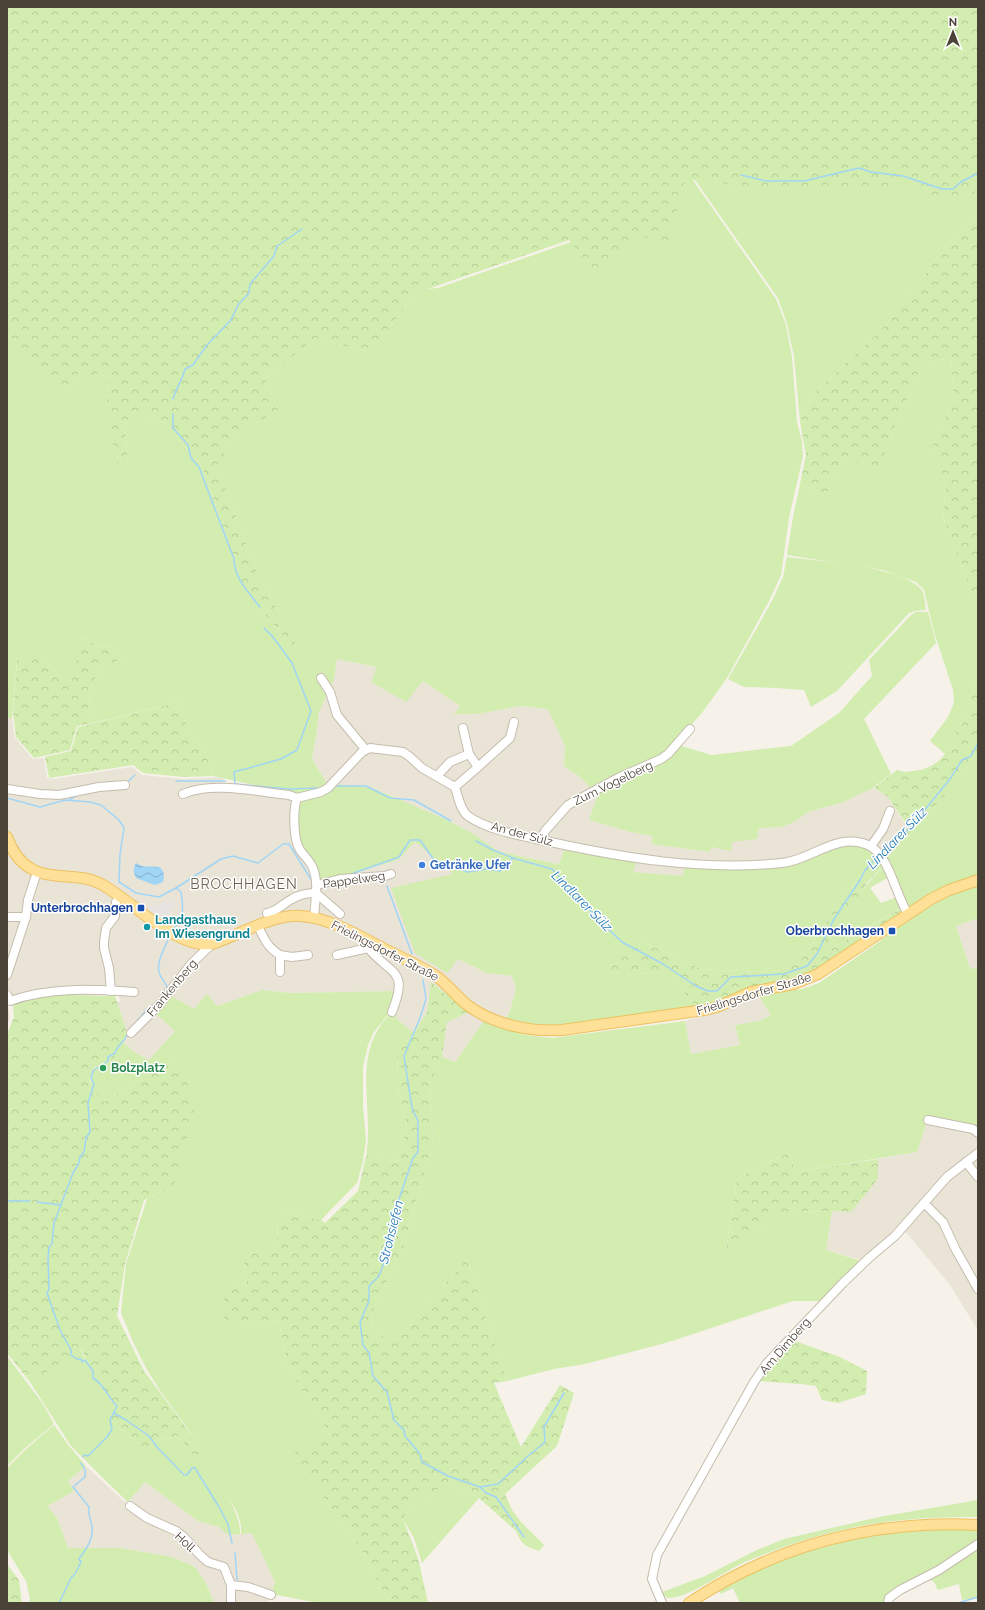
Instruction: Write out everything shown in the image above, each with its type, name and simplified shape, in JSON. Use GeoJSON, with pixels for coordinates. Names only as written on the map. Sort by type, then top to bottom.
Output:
{"type":"FeatureCollection","features":[{"type":"Feature","properties":{"kind":"main road","name":"Frielingsdorfer Straße"},"geometry":{"type":"LineString","coordinates":[[7,837],[18,858],[24,864],[37,872],[88,879],[100,884],[160,926],[186,941],[206,945],[212,944],[288,916],[301,916],[331,922],[370,945],[435,975],[464,1002],[484,1015],[520,1028],[550,1031],[704,1010],[717,1007],[751,992],[801,982],[818,974],[931,899],[949,890],[978,880]]}},
{"type":"Feature","properties":{"kind":"main road"},"geometry":{"type":"LineString","coordinates":[[689,1603],[713,1588],[774,1557],[824,1540],[874,1530],[948,1524],[978,1525]]}},
{"type":"Feature","properties":{"kind":"street"},"geometry":{"type":"LineString","coordinates":[[321,678],[330,692],[337,715],[365,749]]}},
{"type":"Feature","properties":{"kind":"street"},"geometry":{"type":"LineString","coordinates":[[183,794],[201,789],[218,787],[289,795],[297,798],[321,792],[328,788],[365,749],[370,748],[403,752],[422,768],[455,787],[510,738],[514,722]]}},
{"type":"Feature","properties":{"kind":"street"},"geometry":{"type":"LineString","coordinates":[[463,728],[469,754],[478,767]]}},
{"type":"Feature","properties":{"kind":"street","name":"Zum Vogelberg"},"geometry":{"type":"LineString","coordinates":[[541,840],[545,831],[568,805],[620,777],[661,759],[668,754],[690,729]]}},
{"type":"Feature","properties":{"kind":"street"},"geometry":{"type":"LineString","coordinates":[[437,776],[450,762],[469,754]]}},
{"type":"Feature","properties":{"kind":"street"},"geometry":{"type":"LineString","coordinates":[[7,788],[40,794],[59,795],[99,787],[125,785]]}},
{"type":"Feature","properties":{"kind":"street","name":"An der Sülz"},"geometry":{"type":"LineString","coordinates":[[455,787],[462,810],[468,816],[506,832],[623,857],[728,866],[784,863],[846,841],[855,841],[876,852]]}},
{"type":"Feature","properties":{"kind":"street"},"geometry":{"type":"LineString","coordinates":[[297,798],[294,817],[296,841],[299,849],[312,867],[316,885],[314,918]]}},
{"type":"Feature","properties":{"kind":"street"},"geometry":{"type":"LineString","coordinates":[[890,811],[876,852],[908,914]]}},
{"type":"Feature","properties":{"kind":"street"},"geometry":{"type":"LineString","coordinates":[[7,975],[26,917],[28,900],[37,872]]}},
{"type":"Feature","properties":{"kind":"street","name":"Pappelweg"},"geometry":{"type":"LineString","coordinates":[[268,913],[316,885],[340,879],[385,876],[392,874]]}},
{"type":"Feature","properties":{"kind":"street"},"geometry":{"type":"LineString","coordinates":[[316,885],[340,914]]}},
{"type":"Feature","properties":{"kind":"street"},"geometry":{"type":"LineString","coordinates":[[111,991],[109,968],[104,942],[106,928],[115,916],[116,902],[119,896]]}},
{"type":"Feature","properties":{"kind":"street"},"geometry":{"type":"LineString","coordinates":[[7,917],[26,917]]}},
{"type":"Feature","properties":{"kind":"street"},"geometry":{"type":"LineString","coordinates":[[258,926],[266,944],[271,950],[280,955],[292,957],[308,955]]}},
{"type":"Feature","properties":{"kind":"street","name":"Frankenberg"},"geometry":{"type":"LineString","coordinates":[[131,1033],[160,1004],[191,964],[212,944]]}},
{"type":"Feature","properties":{"kind":"street"},"geometry":{"type":"LineString","coordinates":[[337,955],[370,945],[378,958],[396,973],[399,980],[400,990],[392,1012]]}},
{"type":"Feature","properties":{"kind":"street"},"geometry":{"type":"LineString","coordinates":[[280,955],[280,972]]}},
{"type":"Feature","properties":{"kind":"street"},"geometry":{"type":"LineString","coordinates":[[8,998],[69,990],[134,992]]}},
{"type":"Feature","properties":{"kind":"street"},"geometry":{"type":"LineString","coordinates":[[928,1120],[973,1129],[978,1133]]}},
{"type":"Feature","properties":{"kind":"street","name":"Am Dimberg"},"geometry":{"type":"LineString","coordinates":[[662,1603],[652,1579],[657,1555],[754,1382],[767,1363],[852,1273],[895,1236],[948,1177],[978,1153]]}},
{"type":"Feature","properties":{"kind":"street"},"geometry":{"type":"LineString","coordinates":[[966,1162],[978,1177]]}},
{"type":"Feature","properties":{"kind":"street"},"geometry":{"type":"LineString","coordinates":[[924,1203],[943,1222],[956,1250],[978,1289]]}},
{"type":"Feature","properties":{"kind":"street","name":"Holl"},"geometry":{"type":"LineString","coordinates":[[130,1506],[147,1518],[176,1531],[208,1562],[224,1567],[231,1585],[231,1603]]}},
{"type":"Feature","properties":{"kind":"street"},"geometry":{"type":"LineString","coordinates":[[888,1603],[889,1598],[900,1590],[939,1570],[978,1544]]}},
{"type":"Feature","properties":{"kind":"street"},"geometry":{"type":"LineString","coordinates":[[231,1585],[248,1587],[271,1595]]}},
{"type":"Feature","properties":{"kind":"shaded area"},"geometry":{"type":"Polygon","coordinates":[[[337,659],[377,667],[423,681],[460,706],[455,714],[478,714],[520,706],[548,709],[565,746],[564,766],[580,777],[598,794],[589,820],[630,832],[653,836],[651,844],[710,852],[710,847],[731,850],[732,842],[756,839],[759,829],[782,827],[794,822],[808,812],[841,803],[873,788],[888,797],[907,827],[881,852],[733,866],[685,862],[683,876],[632,872],[637,859],[565,847],[560,864],[498,851],[474,834],[445,819],[370,787],[336,784],[328,785],[312,759],[319,712],[334,679],[337,659]]]}},
{"type":"Feature","properties":{"kind":"shaded area"},"geometry":{"type":"Polygon","coordinates":[[[7,718],[12,718],[15,738],[33,759],[44,758],[47,778],[53,779],[132,767],[142,775],[183,779],[223,777],[223,783],[263,787],[295,794],[299,852],[315,878],[315,884],[397,860],[415,842],[454,874],[458,959],[487,973],[512,976],[516,989],[510,1011],[499,1027],[484,1021],[455,1062],[442,1057],[447,1021],[469,1012],[431,982],[427,1012],[414,1033],[399,1021],[392,1012],[400,991],[291,993],[262,990],[217,1006],[175,1031],[149,1060],[136,1053],[124,1043],[128,1035],[117,1002],[120,1001],[117,989],[7,1002],[7,718]]]}},
{"type":"Feature","properties":{"kind":"shaded area"},"geometry":{"type":"Polygon","coordinates":[[[175,899],[175,904],[163,924],[142,910],[175,899]]]}},
{"type":"Feature","properties":{"kind":"shaded area"},"geometry":{"type":"Polygon","coordinates":[[[978,918],[978,969],[970,968],[956,926],[978,918]]]}},
{"type":"Feature","properties":{"kind":"shaded area"},"geometry":{"type":"Polygon","coordinates":[[[758,995],[771,1015],[759,1021],[735,1025],[740,1045],[691,1054],[685,1021],[725,1009],[744,999],[758,995]]]}},
{"type":"Feature","properties":{"kind":"shaded area"},"geometry":{"type":"Polygon","coordinates":[[[7,1002],[10,1018],[7,1024],[7,1002]]]}},
{"type":"Feature","properties":{"kind":"shaded area"},"geometry":{"type":"Polygon","coordinates":[[[929,1115],[978,1126],[978,1330],[950,1285],[905,1231],[868,1262],[826,1250],[832,1211],[851,1212],[878,1179],[878,1159],[917,1152],[929,1115]]]}},
{"type":"Feature","properties":{"kind":"shaded area"},"geometry":{"type":"Polygon","coordinates":[[[86,1466],[127,1504],[145,1482],[198,1521],[219,1527],[228,1535],[252,1533],[275,1582],[267,1603],[214,1603],[206,1583],[194,1566],[172,1557],[121,1548],[68,1548],[57,1518],[48,1506],[74,1491],[68,1481],[86,1466]]]}},
{"type":"Feature","properties":{"kind":"green space"},"geometry":{"type":"Polygon","coordinates":[[[7,7],[978,7],[978,191],[963,198],[925,198],[903,180],[892,187],[744,186],[685,179],[668,244],[640,236],[596,276],[569,240],[416,293],[370,353],[316,338],[265,378],[278,410],[222,447],[225,460],[217,465],[257,572],[306,663],[245,591],[202,467],[165,423],[133,411],[125,426],[128,463],[118,467],[106,409],[108,378],[98,373],[88,378],[80,371],[69,389],[36,372],[20,352],[16,340],[7,337],[7,7]]]}},
{"type":"Feature","properties":{"kind":"green space"},"geometry":{"type":"Polygon","coordinates":[[[685,179],[692,179],[776,299],[786,325],[792,357],[797,422],[802,441],[803,456],[789,518],[781,575],[769,601],[727,678],[704,710],[667,754],[594,791],[580,777],[564,766],[565,746],[548,709],[520,706],[478,714],[454,714],[460,706],[423,681],[406,702],[371,682],[377,667],[337,659],[334,679],[319,712],[312,759],[328,785],[321,789],[295,794],[213,776],[205,751],[190,733],[179,702],[92,723],[88,692],[102,666],[124,659],[116,648],[98,646],[82,636],[73,681],[63,679],[43,659],[17,659],[12,718],[7,718],[7,337],[16,340],[20,352],[69,389],[80,371],[98,373],[108,378],[106,409],[128,463],[125,426],[133,411],[165,423],[202,467],[245,591],[304,660],[257,572],[217,465],[222,447],[278,410],[265,378],[316,338],[370,353],[416,293],[426,289],[438,288],[571,242],[596,275],[640,236],[685,179]]]}},
{"type":"Feature","properties":{"kind":"green space"},"geometry":{"type":"Polygon","coordinates":[[[695,180],[744,186],[903,180],[963,198],[978,191],[978,216],[949,243],[886,325],[812,395],[800,422],[794,356],[787,324],[778,298],[695,180]]]}},
{"type":"Feature","properties":{"kind":"green space"},"geometry":{"type":"Polygon","coordinates":[[[978,216],[978,609],[943,517],[946,485],[932,447],[954,399],[951,358],[923,363],[892,432],[891,441],[875,472],[844,456],[825,497],[800,484],[806,455],[800,422],[812,395],[886,325],[949,243],[978,216]]]}},
{"type":"Feature","properties":{"kind":"green space"},"geometry":{"type":"Polygon","coordinates":[[[951,358],[954,399],[932,447],[946,485],[943,517],[978,609],[978,676],[965,715],[945,754],[930,741],[948,717],[954,703],[953,690],[934,632],[924,590],[916,582],[883,570],[787,555],[800,484],[825,497],[844,456],[891,441],[892,432],[923,363],[951,358]]]}},
{"type":"Feature","properties":{"kind":"green space"},"geometry":{"type":"Polygon","coordinates":[[[787,557],[858,566],[896,575],[911,581],[921,589],[925,599],[926,610],[909,613],[837,691],[811,707],[804,690],[744,687],[728,679],[772,601],[783,577],[787,557]]]}},
{"type":"Feature","properties":{"kind":"green space"},"geometry":{"type":"Polygon","coordinates":[[[916,612],[928,612],[936,643],[864,719],[891,774],[873,788],[841,803],[808,812],[794,822],[782,827],[759,829],[757,839],[732,842],[731,851],[711,847],[710,852],[651,844],[653,836],[630,832],[589,820],[598,794],[596,792],[678,745],[712,755],[791,746],[839,713],[872,676],[869,660],[911,615],[916,612]]]}},
{"type":"Feature","properties":{"kind":"green space"},"geometry":{"type":"Polygon","coordinates":[[[82,636],[98,646],[116,648],[124,659],[102,666],[88,692],[92,723],[77,726],[70,750],[34,758],[16,737],[13,713],[17,659],[43,659],[63,679],[72,681],[82,636]]]}},
{"type":"Feature","properties":{"kind":"green space"},"geometry":{"type":"Polygon","coordinates":[[[978,676],[978,752],[960,778],[868,882],[835,934],[829,950],[900,909],[904,914],[802,979],[727,998],[697,1009],[668,972],[621,975],[608,968],[643,942],[701,969],[758,972],[782,970],[798,964],[846,893],[878,855],[908,827],[888,797],[874,788],[897,770],[904,772],[921,770],[940,760],[945,754],[965,715],[978,676]]]}},
{"type":"Feature","properties":{"kind":"green space"},"geometry":{"type":"Polygon","coordinates":[[[179,702],[190,733],[205,751],[213,776],[184,777],[143,773],[133,765],[49,778],[45,757],[71,751],[78,727],[179,702]]]}},
{"type":"Feature","properties":{"kind":"green space"},"geometry":{"type":"Polygon","coordinates":[[[978,752],[978,877],[910,908],[887,862],[960,778],[978,752]]]}},
{"type":"Feature","properties":{"kind":"green space"},"geometry":{"type":"Polygon","coordinates":[[[336,784],[370,787],[445,819],[474,834],[498,851],[559,864],[565,847],[637,859],[633,872],[683,876],[685,864],[791,864],[842,843],[863,846],[878,855],[846,893],[798,964],[782,970],[758,972],[701,969],[643,942],[609,968],[621,975],[668,972],[697,1009],[571,1025],[533,1024],[506,1018],[510,1011],[516,989],[512,976],[487,973],[458,959],[447,973],[415,953],[391,888],[453,874],[415,842],[398,860],[318,883],[300,844],[297,824],[299,800],[336,784]]]}},
{"type":"Feature","properties":{"kind":"green space"},"geometry":{"type":"Polygon","coordinates":[[[884,866],[889,877],[870,888],[881,903],[897,897],[901,908],[829,950],[839,927],[852,905],[867,884],[884,866]]]}},
{"type":"Feature","properties":{"kind":"green space"},"geometry":{"type":"Polygon","coordinates":[[[978,882],[978,918],[956,926],[970,968],[978,969],[978,1126],[929,1115],[917,1152],[795,1172],[790,1152],[737,1178],[726,1249],[784,1212],[832,1211],[826,1250],[861,1261],[821,1301],[793,1301],[669,1342],[585,1364],[554,1369],[507,1381],[467,1259],[396,1340],[372,1333],[373,1310],[403,1248],[433,1144],[430,1083],[442,1057],[455,1062],[484,1021],[526,1035],[552,1038],[685,1021],[691,1054],[740,1045],[735,1025],[759,1021],[771,1015],[758,995],[802,989],[819,983],[879,942],[912,915],[933,901],[978,882]]]}},
{"type":"Feature","properties":{"kind":"green space"},"geometry":{"type":"Polygon","coordinates":[[[431,982],[469,1012],[447,1022],[442,1057],[430,1083],[433,1144],[403,1248],[373,1310],[372,1333],[396,1340],[467,1259],[507,1381],[494,1383],[521,1447],[560,1385],[574,1393],[557,1446],[505,1494],[512,1510],[522,1523],[516,1531],[479,1498],[444,1481],[431,1498],[421,1494],[403,1519],[418,1558],[428,1603],[392,1603],[381,1588],[362,1551],[292,1454],[329,1434],[287,1365],[279,1321],[229,1326],[224,1319],[224,1291],[247,1284],[243,1255],[277,1250],[278,1211],[321,1220],[325,1223],[358,1191],[366,1156],[398,1162],[407,1125],[398,1088],[397,1052],[414,1033],[427,1012],[431,982]]]}},
{"type":"Feature","properties":{"kind":"green space"},"geometry":{"type":"Polygon","coordinates":[[[262,990],[291,993],[398,991],[391,1011],[374,1032],[368,1045],[363,1067],[363,1107],[366,1140],[363,1161],[357,1183],[321,1220],[278,1211],[277,1251],[243,1255],[247,1284],[224,1291],[229,1326],[279,1321],[287,1365],[329,1434],[293,1455],[362,1551],[381,1588],[392,1603],[319,1603],[271,1594],[275,1582],[252,1533],[241,1534],[241,1525],[237,1512],[188,1429],[161,1392],[146,1368],[121,1313],[126,1264],[147,1199],[174,1187],[177,1061],[141,1079],[104,1102],[102,1094],[90,1093],[92,1074],[99,1063],[124,1043],[136,1053],[149,1060],[175,1031],[155,1013],[170,995],[194,1009],[207,994],[217,1006],[262,990]]]}},
{"type":"Feature","properties":{"kind":"green space"},"geometry":{"type":"Polygon","coordinates":[[[68,992],[69,995],[113,996],[114,993],[128,1035],[108,1063],[100,1069],[95,1066],[90,1079],[90,1093],[103,1094],[104,1102],[141,1079],[177,1061],[196,1103],[174,1187],[144,1200],[125,1264],[117,1316],[144,1371],[188,1430],[202,1452],[199,1462],[178,1436],[153,1441],[146,1450],[112,1421],[112,1403],[89,1368],[82,1350],[30,1382],[7,1353],[7,1035],[14,1017],[13,1005],[18,1001],[68,992]]]}},
{"type":"Feature","properties":{"kind":"green space"},"geometry":{"type":"Polygon","coordinates":[[[392,1012],[399,1021],[414,1033],[397,1052],[398,1088],[407,1125],[398,1162],[366,1156],[368,1137],[366,1081],[367,1063],[371,1045],[379,1028],[392,1012]]]}},
{"type":"Feature","properties":{"kind":"green space"},"geometry":{"type":"Polygon","coordinates":[[[790,1152],[795,1172],[878,1159],[878,1179],[851,1212],[784,1212],[726,1250],[737,1178],[790,1152]]]}},
{"type":"Feature","properties":{"kind":"green space"},"geometry":{"type":"Polygon","coordinates":[[[792,1340],[840,1357],[867,1371],[866,1394],[838,1403],[822,1400],[816,1386],[758,1381],[792,1340]]]}},
{"type":"Feature","properties":{"kind":"green space"},"geometry":{"type":"Polygon","coordinates":[[[81,1350],[89,1368],[112,1403],[112,1421],[146,1450],[153,1441],[178,1436],[199,1461],[202,1452],[232,1503],[239,1524],[240,1534],[228,1535],[219,1527],[198,1521],[145,1482],[128,1502],[71,1446],[30,1382],[81,1350]]]}},
{"type":"Feature","properties":{"kind":"green space"},"geometry":{"type":"Polygon","coordinates":[[[7,1356],[43,1404],[54,1424],[25,1448],[7,1466],[7,1356]]]}},
{"type":"Feature","properties":{"kind":"green space"},"geometry":{"type":"Polygon","coordinates":[[[54,1425],[86,1466],[68,1481],[74,1491],[48,1506],[57,1518],[68,1548],[121,1548],[172,1557],[194,1566],[206,1583],[214,1603],[29,1603],[30,1599],[26,1581],[7,1550],[7,1468],[54,1425]]]}},
{"type":"Feature","properties":{"kind":"green space"},"geometry":{"type":"Polygon","coordinates":[[[444,1481],[479,1498],[422,1563],[414,1538],[403,1519],[421,1494],[431,1498],[444,1481]]]}},
{"type":"Feature","properties":{"kind":"green space"},"geometry":{"type":"Polygon","coordinates":[[[978,1500],[978,1517],[898,1520],[839,1530],[792,1544],[745,1562],[685,1594],[668,1598],[662,1592],[705,1576],[757,1550],[784,1539],[879,1517],[978,1500]]]}},
{"type":"Feature","properties":{"kind":"green space"},"geometry":{"type":"Polygon","coordinates":[[[522,1523],[544,1545],[539,1551],[527,1546],[520,1539],[516,1531],[522,1523]]]}},
{"type":"Feature","properties":{"kind":"green space"},"geometry":{"type":"Polygon","coordinates":[[[948,1525],[978,1528],[978,1541],[887,1603],[740,1603],[733,1588],[721,1594],[718,1589],[777,1559],[874,1534],[948,1525]]]}},
{"type":"Feature","properties":{"kind":"green space"},"geometry":{"type":"Polygon","coordinates":[[[978,1546],[978,1598],[962,1600],[959,1584],[938,1590],[934,1582],[925,1578],[978,1546]]]}},
{"type":"Feature","properties":{"kind":"green space"},"geometry":{"type":"Polygon","coordinates":[[[7,1564],[19,1580],[22,1603],[7,1603],[7,1564]]]}},
{"type":"Feature","properties":{"kind":"water"},"geometry":{"type":"Polygon","coordinates":[[[136,863],[142,866],[160,867],[164,874],[163,882],[155,885],[136,878],[134,874],[134,867],[136,863]]]}},
{"type":"Feature","properties":{"kind":"waterway"},"geometry":{"type":"LineString","coordinates":[[741,175],[766,181],[804,181],[859,168],[871,172],[903,176],[942,189],[953,189],[961,182],[978,173]]}},
{"type":"Feature","properties":{"kind":"waterway"},"geometry":{"type":"LineString","coordinates":[[173,399],[185,369],[193,365],[207,345],[231,320],[238,305],[249,293],[250,284],[274,256],[277,246],[302,229]]}},
{"type":"Feature","properties":{"kind":"waterway"},"geometry":{"type":"LineString","coordinates":[[173,414],[173,428],[188,445],[191,458],[199,467],[234,559],[239,579],[260,607]]}},
{"type":"Feature","properties":{"kind":"waterway"},"geometry":{"type":"LineString","coordinates":[[264,628],[273,637],[292,663],[311,711],[297,750],[281,759],[234,772],[235,784],[289,789],[317,788]]}},
{"type":"Feature","properties":{"kind":"waterway","name":"Lindlarer Sülz"},"geometry":{"type":"LineString","coordinates":[[882,853],[905,833],[919,817],[950,779],[962,760],[971,756],[978,743]]}},
{"type":"Feature","properties":{"kind":"waterway"},"geometry":{"type":"LineString","coordinates":[[126,783],[135,775]]}},
{"type":"Feature","properties":{"kind":"waterway"},"geometry":{"type":"LineString","coordinates":[[176,781],[225,781]]}},
{"type":"Feature","properties":{"kind":"waterway"},"geometry":{"type":"LineString","coordinates":[[337,786],[366,786],[390,798],[414,800],[451,821]]}},
{"type":"Feature","properties":{"kind":"waterway","name":"Lindlarer Sülz"},"geometry":{"type":"LineString","coordinates":[[69,800],[78,795]]}},
{"type":"Feature","properties":{"kind":"waterway","name":"Lindlarer Sülz"},"geometry":{"type":"LineString","coordinates":[[7,798],[40,807],[65,800],[90,802],[101,805],[119,820],[124,828],[120,854],[119,882],[136,893],[159,897],[176,888],[221,859],[233,856],[258,863],[283,844],[289,844],[312,881]]}},
{"type":"Feature","properties":{"kind":"waterway","name":"Lindlarer Sülz"},"geometry":{"type":"LineString","coordinates":[[351,874],[399,857],[410,840],[420,840],[434,860],[468,872],[486,869],[500,871],[513,858],[552,869],[604,925],[622,942],[663,964],[696,986],[708,991],[717,991],[731,977],[784,974],[807,966],[817,954],[834,919],[865,870],[877,857]]}},
{"type":"Feature","properties":{"kind":"waterway"},"geometry":{"type":"LineString","coordinates":[[476,841],[513,858]]}},
{"type":"Feature","properties":{"kind":"waterway","name":"Strohsiefen"},"geometry":{"type":"LineString","coordinates":[[387,886],[412,954]]}},
{"type":"Feature","properties":{"kind":"waterway"},"geometry":{"type":"LineString","coordinates":[[174,928],[182,916],[181,892],[176,888]]}},
{"type":"Feature","properties":{"kind":"waterway"},"geometry":{"type":"LineString","coordinates":[[167,989],[160,975],[159,962],[168,940]]}},
{"type":"Feature","properties":{"kind":"waterway","name":"Strohsiefen"},"geometry":{"type":"LineString","coordinates":[[423,980],[426,999],[420,1018],[404,1056],[412,1108],[418,1121],[418,1152],[413,1158],[392,1220],[390,1247],[379,1276],[369,1286],[369,1301],[360,1322],[363,1345],[369,1353],[373,1376],[387,1392],[394,1420],[404,1430],[405,1436],[420,1454],[422,1462],[448,1476],[480,1487],[498,1484],[545,1442],[544,1427],[564,1393]]}},
{"type":"Feature","properties":{"kind":"waterway"},"geometry":{"type":"LineString","coordinates":[[137,1021],[147,1009],[152,1008]]}},
{"type":"Feature","properties":{"kind":"waterway"},"geometry":{"type":"LineString","coordinates":[[83,1457],[84,1455],[88,1456],[107,1437],[112,1429],[110,1420],[117,1406],[101,1384],[93,1378],[93,1371],[85,1360],[82,1362],[81,1359],[77,1359],[71,1355],[71,1350],[60,1330],[47,1293],[49,1289],[49,1247],[52,1244],[54,1223],[73,1173],[79,1163],[80,1157],[84,1152],[86,1138],[90,1132],[88,1103],[94,1084],[91,1078],[93,1071],[108,1061],[108,1057],[115,1053],[127,1035]]}},
{"type":"Feature","properties":{"kind":"waterway"},"geometry":{"type":"LineString","coordinates":[[7,1201],[30,1201]]}},
{"type":"Feature","properties":{"kind":"waterway"},"geometry":{"type":"LineString","coordinates":[[37,1202],[61,1205]]}},
{"type":"Feature","properties":{"kind":"waterway"},"geometry":{"type":"LineString","coordinates":[[114,1413],[149,1436],[157,1447],[184,1475],[187,1475],[192,1468],[195,1468],[228,1524],[232,1543]]}},
{"type":"Feature","properties":{"kind":"waterway"},"geometry":{"type":"LineString","coordinates":[[59,1603],[71,1578],[75,1574],[81,1562],[79,1559],[89,1544],[92,1535],[89,1507],[73,1487],[85,1477],[85,1470],[81,1463]]}},
{"type":"Feature","properties":{"kind":"waterway"},"geometry":{"type":"LineString","coordinates":[[480,1487],[486,1493],[496,1497],[524,1537]]}},
{"type":"Feature","properties":{"kind":"waterway"},"geometry":{"type":"LineString","coordinates":[[235,1553],[237,1580]]}},
{"type":"Feature","properties":{"kind":"waterway"},"geometry":{"type":"LineString","coordinates":[[958,1603],[978,1597]]}},
{"type":"Feature","properties":{"kind":"place","name":"Getränke Ufer"},"geometry":{"type":"Point","coordinates":[422,865]}},
{"type":"Feature","properties":{"kind":"place","name":"Unterbrochhagen"},"geometry":{"type":"Point","coordinates":[141,908]}},
{"type":"Feature","properties":{"kind":"place","name":"Landgasthaus Im Wiesengrund"},"geometry":{"type":"Point","coordinates":[147,927]}},
{"type":"Feature","properties":{"kind":"place","name":"Oberbrochhagen"},"geometry":{"type":"Point","coordinates":[892,931]}},
{"type":"Feature","properties":{"kind":"place","name":"Bolzplatz"},"geometry":{"type":"Point","coordinates":[103,1068]}},
{"type":"Feature","properties":{"kind":"district","name":"BROCHHAGEN"},"geometry":{"type":"Point","coordinates":[244,884]}}]}
